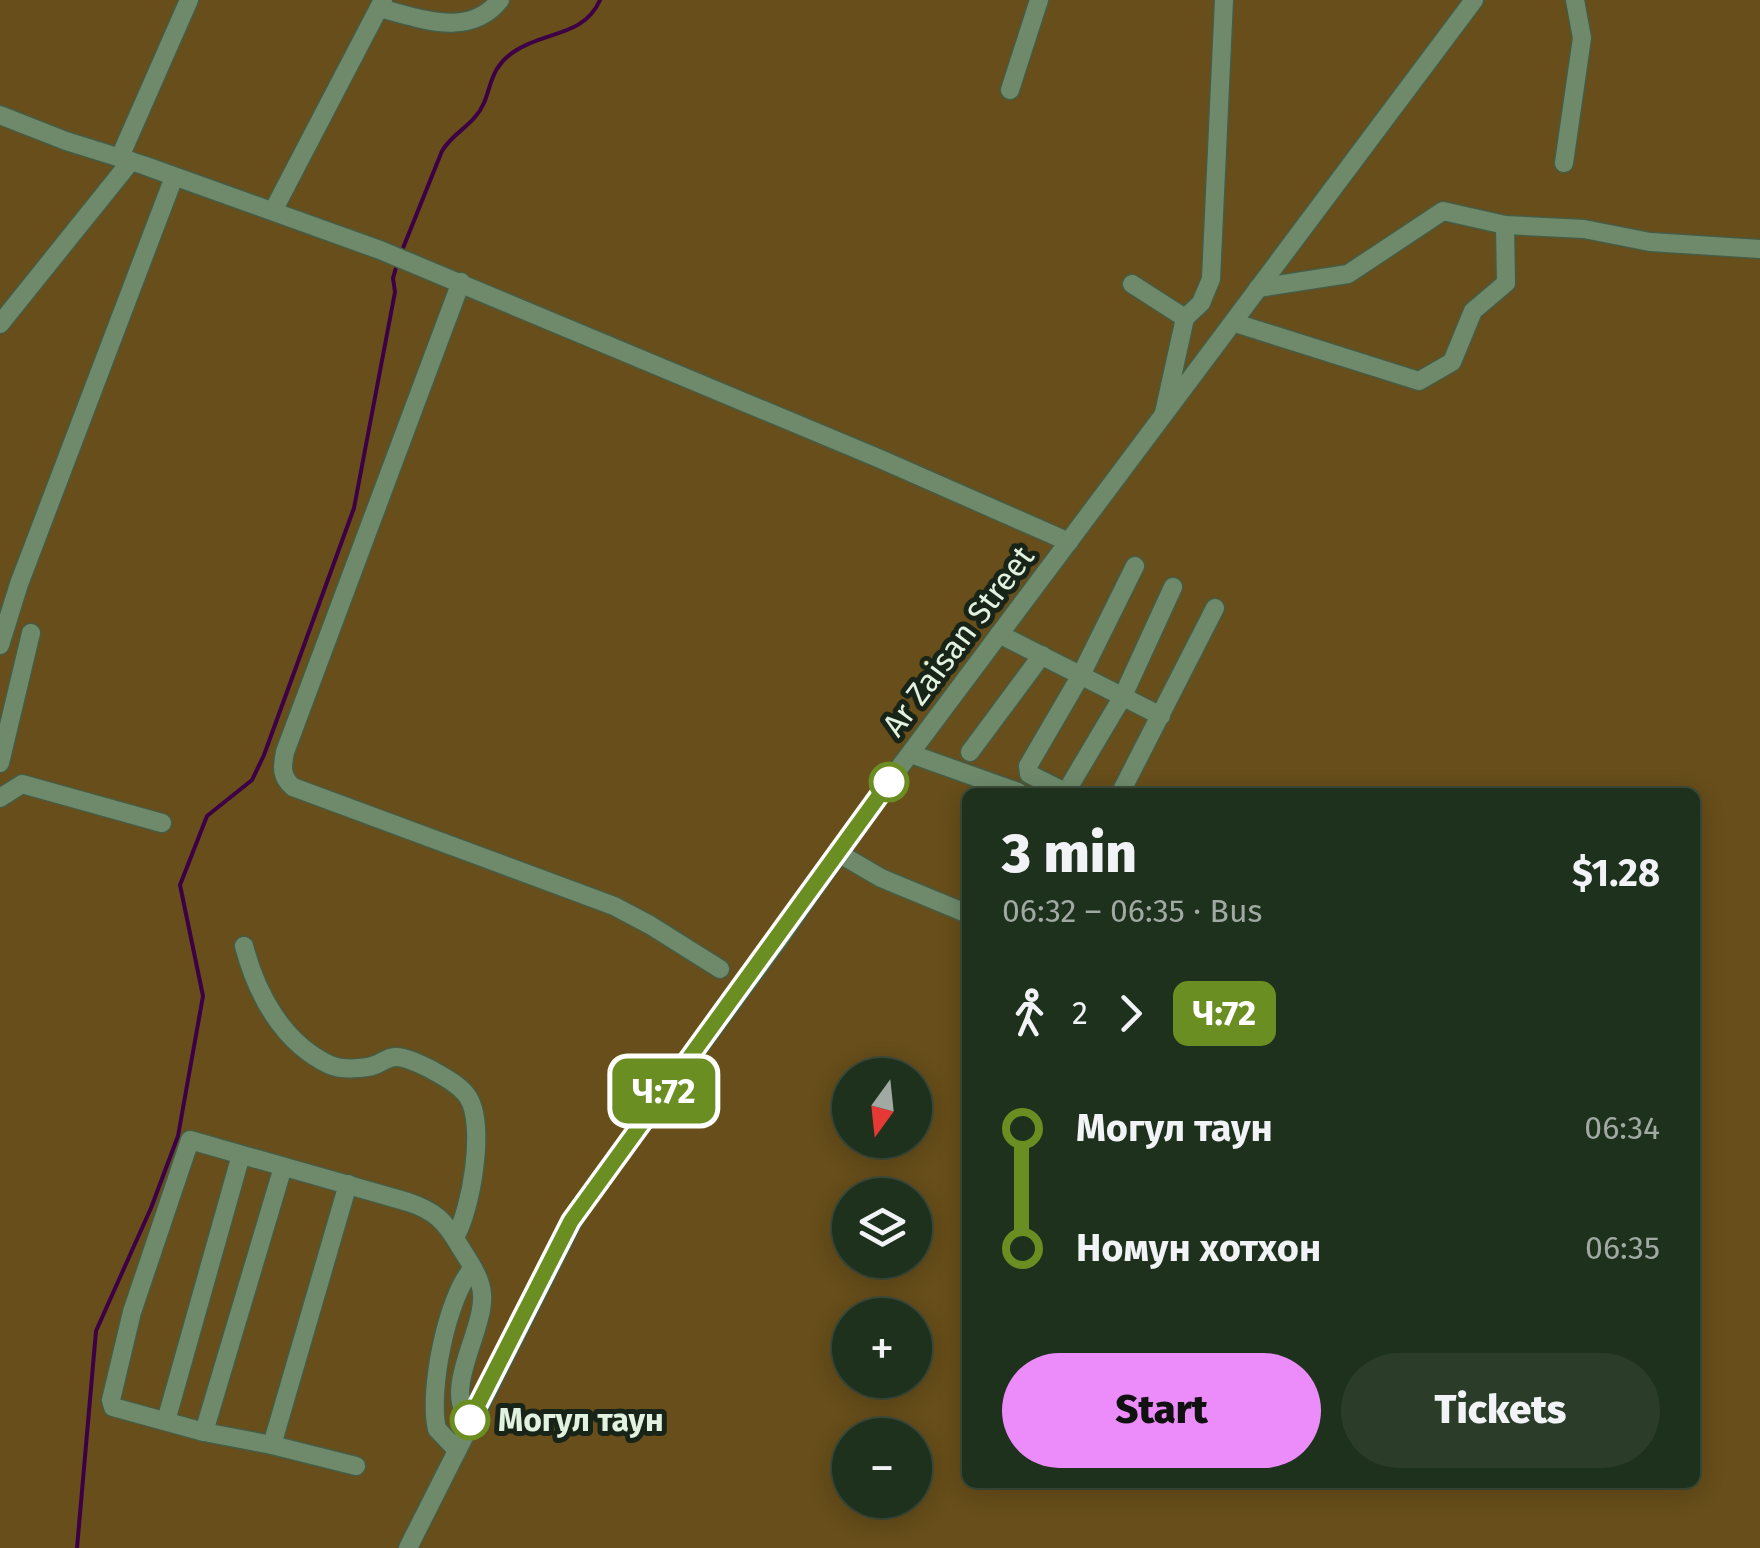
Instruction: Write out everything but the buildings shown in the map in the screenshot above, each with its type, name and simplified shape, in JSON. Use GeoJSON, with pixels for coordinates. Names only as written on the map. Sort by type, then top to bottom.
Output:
{"type":"FeatureCollection","features":[{"type":"Feature","properties":{"kind":"street"},"geometry":{"type":"LineString","coordinates":[[0,324],[125,159],[189,0]]}},
{"type":"Feature","properties":{"kind":"street"},"geometry":{"type":"LineString","coordinates":[[273,210],[381,4],[458,24],[483,16],[500,0]]}},
{"type":"Feature","properties":{"kind":"street"},"geometry":{"type":"LineString","coordinates":[[1010,90],[1039,0]]}},
{"type":"Feature","properties":{"kind":"street"},"geometry":{"type":"LineString","coordinates":[[1163,418],[1186,318],[1201,302],[1210,278],[1224,0]]}},
{"type":"Feature","properties":{"kind":"street","name":"Ar Zaisan Street"},"geometry":{"type":"LineString","coordinates":[[408,1548],[571,1221],[999,634],[1474,0]]}},
{"type":"Feature","properties":{"kind":"street"},"geometry":{"type":"LineString","coordinates":[[1564,163],[1582,38],[1574,0]]}},
{"type":"Feature","properties":{"kind":"street"},"geometry":{"type":"LineString","coordinates":[[0,115],[66,142],[273,210],[461,282],[1069,542]]}},
{"type":"Feature","properties":{"kind":"street"},"geometry":{"type":"LineString","coordinates":[[0,644],[19,584],[174,176]]}},
{"type":"Feature","properties":{"kind":"street"},"geometry":{"type":"LineString","coordinates":[[1258,288],[1348,274],[1443,211],[1505,225],[1584,229],[1650,242],[1760,249]]}},
{"type":"Feature","properties":{"kind":"street"},"geometry":{"type":"LineString","coordinates":[[1235,323],[1419,381],[1452,362],[1473,311],[1506,283],[1505,225]]}},
{"type":"Feature","properties":{"kind":"street"},"geometry":{"type":"LineString","coordinates":[[461,282],[286,752],[282,772],[286,781],[310,793],[614,906],[720,969]]}},
{"type":"Feature","properties":{"kind":"street"},"geometry":{"type":"LineString","coordinates":[[1132,284],[1186,318]]}},
{"type":"Feature","properties":{"kind":"street"},"geometry":{"type":"LineString","coordinates":[[1059,788],[1027,771],[1081,675],[1135,566]]}},
{"type":"Feature","properties":{"kind":"street"},"geometry":{"type":"LineString","coordinates":[[1068,788],[1122,696],[1173,587]]}},
{"type":"Feature","properties":{"kind":"street"},"geometry":{"type":"LineString","coordinates":[[1123,788],[1216,608]]}},
{"type":"Feature","properties":{"kind":"street"},"geometry":{"type":"LineString","coordinates":[[0,763],[31,633]]}},
{"type":"Feature","properties":{"kind":"street"},"geometry":{"type":"LineString","coordinates":[[999,634],[1162,716]]}},
{"type":"Feature","properties":{"kind":"street"},"geometry":{"type":"LineString","coordinates":[[970,752],[1042,656]]}},
{"type":"Feature","properties":{"kind":"street"},"geometry":{"type":"LineString","coordinates":[[911,754],[1007,788]]}},
{"type":"Feature","properties":{"kind":"street"},"geometry":{"type":"LineString","coordinates":[[0,798],[22,784],[162,822]]}},
{"type":"Feature","properties":{"kind":"street"},"geometry":{"type":"LineString","coordinates":[[840,854],[881,878],[962,912]]}},
{"type":"Feature","properties":{"kind":"street"},"geometry":{"type":"LineString","coordinates":[[244,946],[250,970],[276,1021],[306,1052],[336,1068],[372,1066],[392,1056],[404,1058],[460,1088],[468,1097],[476,1115],[476,1145],[462,1226],[455,1238]]}},
{"type":"Feature","properties":{"kind":"street"},"geometry":{"type":"LineString","coordinates":[[356,1466],[118,1410],[110,1400],[132,1312],[190,1140],[432,1210],[442,1218],[482,1290],[460,1399],[470,1420]]}},
{"type":"Feature","properties":{"kind":"street"},"geometry":{"type":"LineString","coordinates":[[166,1421],[241,1155]]}},
{"type":"Feature","properties":{"kind":"street"},"geometry":{"type":"LineString","coordinates":[[204,1432],[283,1167]]}},
{"type":"Feature","properties":{"kind":"street"},"geometry":{"type":"LineString","coordinates":[[272,1445],[348,1184]]}},
{"type":"Feature","properties":{"kind":"street"},"geometry":{"type":"LineString","coordinates":[[456,1449],[437,1429],[435,1390],[457,1296],[473,1268]]}},
{"type":"Feature","properties":{"kind":"shaded area"},"geometry":{"type":"Polygon","coordinates":[[[0,0],[1760,0],[1760,1548],[0,1548],[0,0]]]}},
{"type":"Feature","properties":{"kind":"waterway"},"geometry":{"type":"LineString","coordinates":[[401,253],[442,151],[481,109],[498,67],[526,45],[584,21],[600,0]]}},
{"type":"Feature","properties":{"kind":"waterway"},"geometry":{"type":"LineString","coordinates":[[77,1548],[96,1331],[151,1208],[178,1136],[203,996],[180,885],[207,816],[252,780],[264,755],[354,508],[398,261]]}},
{"type":"Feature","properties":{"kind":"bus line","name":"Ч:72"},"geometry":{"type":"LineString","coordinates":[[470,1420],[571,1221],[889,782]]}},
{"type":"Feature","properties":{"kind":"place","name":"Могул таун"},"geometry":{"type":"Point","coordinates":[470,1420]}}]}
